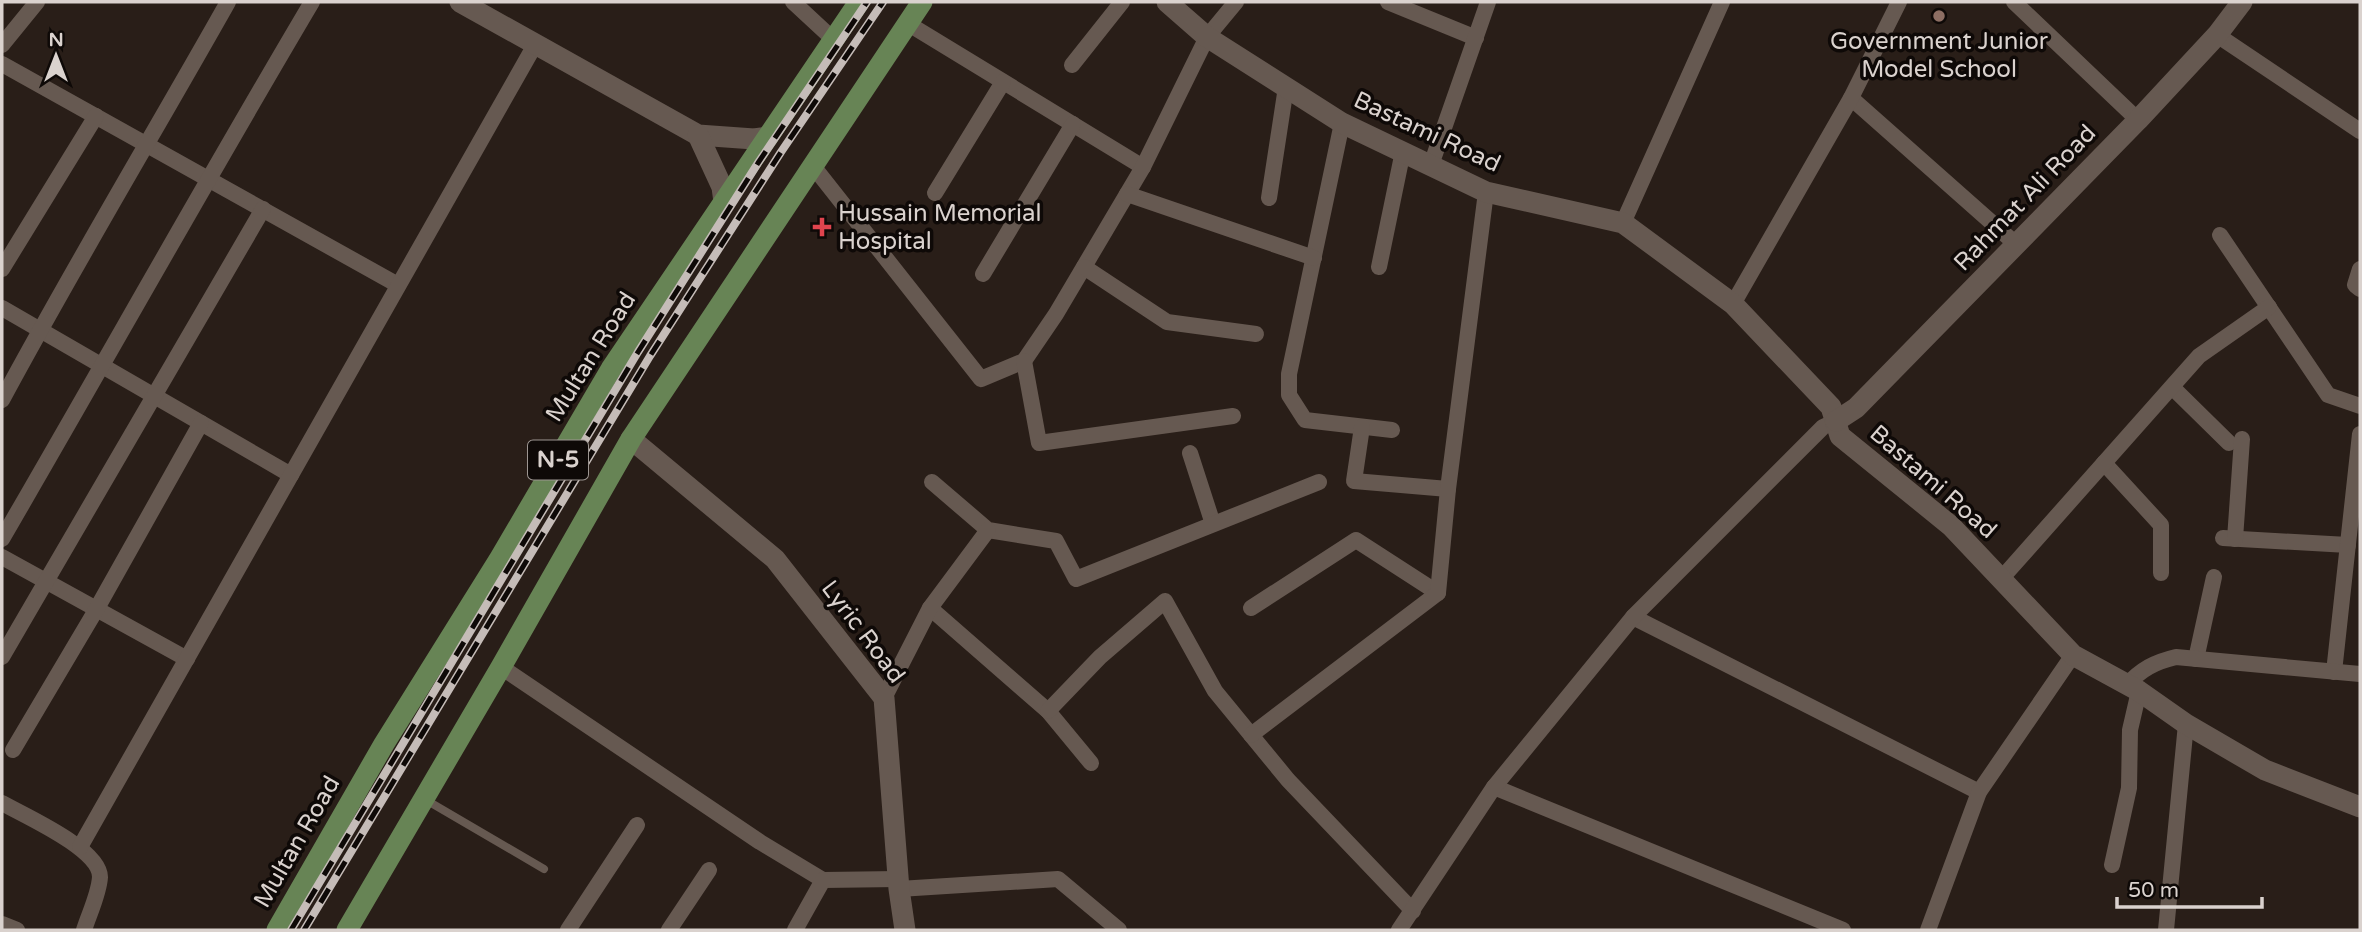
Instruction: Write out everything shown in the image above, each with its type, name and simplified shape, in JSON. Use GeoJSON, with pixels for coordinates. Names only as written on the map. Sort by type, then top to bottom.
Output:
{"type":"FeatureCollection","features":[{"type":"Feature","properties":{"kind":"main road","name":"Multan Road"},"geometry":{"type":"LineString","coordinates":[[277,930],[384,744],[500,558],[611,369],[859,2]]}},
{"type":"Feature","properties":{"kind":"main road","name":"N-5"},"geometry":{"type":"LineString","coordinates":[[347,930],[631,439],[922,2]]}},
{"type":"Feature","properties":{"kind":"street"},"geometry":{"type":"LineString","coordinates":[[2,45],[37,2]]}},
{"type":"Feature","properties":{"kind":"street"},"geometry":{"type":"LineString","coordinates":[[2,400],[39,330],[228,2]]}},
{"type":"Feature","properties":{"kind":"street"},"geometry":{"type":"LineString","coordinates":[[2,539],[103,366],[207,178],[312,2]]}},
{"type":"Feature","properties":{"kind":"street"},"geometry":{"type":"LineString","coordinates":[[460,2],[698,135],[754,139],[768,137]]}},
{"type":"Feature","properties":{"kind":"street"},"geometry":{"type":"LineString","coordinates":[[793,2],[834,40]]}},
{"type":"Feature","properties":{"kind":"street"},"geometry":{"type":"LineString","coordinates":[[1072,65],[1122,2]]}},
{"type":"Feature","properties":{"kind":"street","name":"Bastami Road"},"geometry":{"type":"LineString","coordinates":[[1167,2],[1207,37],[1342,123],[1486,192],[1623,223],[1733,304],[1831,407],[1840,436],[1951,526],[2073,656],[2132,688],[2186,724],[2265,770],[2360,807]]}},
{"type":"Feature","properties":{"kind":"street"},"geometry":{"type":"LineString","coordinates":[[813,166],[981,379],[1024,361],[1056,314],[1143,167],[1207,37],[1236,2]]}},
{"type":"Feature","properties":{"kind":"street"},"geometry":{"type":"LineString","coordinates":[[1388,2],[1476,38]]}},
{"type":"Feature","properties":{"kind":"street"},"geometry":{"type":"LineString","coordinates":[[1431,165],[1488,2]]}},
{"type":"Feature","properties":{"kind":"street"},"geometry":{"type":"LineString","coordinates":[[1623,223],[1722,2]]}},
{"type":"Feature","properties":{"kind":"street"},"geometry":{"type":"LineString","coordinates":[[1733,304],[1852,98],[1899,2]]}},
{"type":"Feature","properties":{"kind":"street"},"geometry":{"type":"LineString","coordinates":[[2014,2],[2138,120]]}},
{"type":"Feature","properties":{"kind":"street","name":"Rahmat Ali Road"},"geometry":{"type":"LineString","coordinates":[[1836,421],[1856,408],[2017,245],[2217,35],[2242,2]]}},
{"type":"Feature","properties":{"kind":"street"},"geometry":{"type":"LineString","coordinates":[[908,23],[1143,167]]}},
{"type":"Feature","properties":{"kind":"street"},"geometry":{"type":"LineString","coordinates":[[2217,35],[2360,131]]}},
{"type":"Feature","properties":{"kind":"street"},"geometry":{"type":"LineString","coordinates":[[80,847],[536,43]]}},
{"type":"Feature","properties":{"kind":"street"},"geometry":{"type":"LineString","coordinates":[[2,64],[398,285]]}},
{"type":"Feature","properties":{"kind":"street"},"geometry":{"type":"LineString","coordinates":[[935,193],[1003,82]]}},
{"type":"Feature","properties":{"kind":"street"},"geometry":{"type":"LineString","coordinates":[[1269,198],[1286,88]]}},
{"type":"Feature","properties":{"kind":"street"},"geometry":{"type":"LineString","coordinates":[[1852,98],[2017,245]]}},
{"type":"Feature","properties":{"kind":"street"},"geometry":{"type":"LineString","coordinates":[[2,269],[96,116]]}},
{"type":"Feature","properties":{"kind":"street"},"geometry":{"type":"LineString","coordinates":[[1342,123],[1289,374],[1289,395],[1305,421],[1392,430]]}},
{"type":"Feature","properties":{"kind":"street"},"geometry":{"type":"LineString","coordinates":[[982,274],[1073,124]]}},
{"type":"Feature","properties":{"kind":"street"},"geometry":{"type":"LineString","coordinates":[[698,135],[722,187],[724,202]]}},
{"type":"Feature","properties":{"kind":"street"},"geometry":{"type":"LineString","coordinates":[[1379,267],[1403,151]]}},
{"type":"Feature","properties":{"kind":"street"},"geometry":{"type":"LineString","coordinates":[[1251,735],[1438,593],[1448,489],[1486,192]]}},
{"type":"Feature","properties":{"kind":"street"},"geometry":{"type":"LineString","coordinates":[[1127,194],[1314,258]]}},
{"type":"Feature","properties":{"kind":"street"},"geometry":{"type":"LineString","coordinates":[[2,657],[263,209]]}},
{"type":"Feature","properties":{"kind":"street"},"geometry":{"type":"LineString","coordinates":[[2220,235],[2329,395],[2360,406]]}},
{"type":"Feature","properties":{"kind":"street"},"geometry":{"type":"LineString","coordinates":[[1084,267],[1167,321],[1256,334]]}},
{"type":"Feature","properties":{"kind":"street"},"geometry":{"type":"LineString","coordinates":[[2360,269],[2355,285],[2360,289]]}},
{"type":"Feature","properties":{"kind":"street"},"geometry":{"type":"LineString","coordinates":[[2001,579],[2199,356],[2269,307]]}},
{"type":"Feature","properties":{"kind":"street"},"geometry":{"type":"LineString","coordinates":[[2,308],[291,475]]}},
{"type":"Feature","properties":{"kind":"street"},"geometry":{"type":"LineString","coordinates":[[1024,361],[1039,443],[1233,416]]}},
{"type":"Feature","properties":{"kind":"street"},"geometry":{"type":"LineString","coordinates":[[2172,387],[2235,441],[2229,538],[2348,545]]}},
{"type":"Feature","properties":{"kind":"street"},"geometry":{"type":"LineString","coordinates":[[1399,930],[1494,787],[1633,617],[1823,427],[1836,421]]}},
{"type":"Feature","properties":{"kind":"street"},"geometry":{"type":"LineString","coordinates":[[13,750],[96,610],[201,423]]}},
{"type":"Feature","properties":{"kind":"street"},"geometry":{"type":"LineString","coordinates":[[1362,427],[1354,481],[1448,489]]}},
{"type":"Feature","properties":{"kind":"street"},"geometry":{"type":"LineString","coordinates":[[2334,672],[2360,433]]}},
{"type":"Feature","properties":{"kind":"street","name":"Lyric Road"},"geometry":{"type":"LineString","coordinates":[[631,439],[775,559],[884,698],[905,930]]}},
{"type":"Feature","properties":{"kind":"street"},"geometry":{"type":"LineString","coordinates":[[1191,453],[1213,524]]}},
{"type":"Feature","properties":{"kind":"street"},"geometry":{"type":"LineString","coordinates":[[2104,463],[2161,525],[2161,573]]}},
{"type":"Feature","properties":{"kind":"street"},"geometry":{"type":"LineString","coordinates":[[932,482],[988,530],[1056,541],[1076,579],[1319,482]]}},
{"type":"Feature","properties":{"kind":"street"},"geometry":{"type":"LineString","coordinates":[[884,698],[930,608],[988,530]]}},
{"type":"Feature","properties":{"kind":"street"},"geometry":{"type":"LineString","coordinates":[[1251,608],[1356,540],[1438,593]]}},
{"type":"Feature","properties":{"kind":"street"},"geometry":{"type":"LineString","coordinates":[[2,557],[187,659]]}},
{"type":"Feature","properties":{"kind":"street"},"geometry":{"type":"LineString","coordinates":[[2196,659],[2214,577]]}},
{"type":"Feature","properties":{"kind":"street"},"geometry":{"type":"LineString","coordinates":[[1048,711],[1100,657],[1165,601],[1215,691],[1288,780],[1413,911]]}},
{"type":"Feature","properties":{"kind":"street"},"geometry":{"type":"LineString","coordinates":[[930,608],[1048,711],[1091,763]]}},
{"type":"Feature","properties":{"kind":"street"},"geometry":{"type":"LineString","coordinates":[[1633,617],[1979,792]]}},
{"type":"Feature","properties":{"kind":"street"},"geometry":{"type":"LineString","coordinates":[[1928,930],[1979,792],[2073,656]]}},
{"type":"Feature","properties":{"kind":"street"},"geometry":{"type":"LineString","coordinates":[[2112,865],[2129,788],[2132,688],[2137,673],[2155,662],[2176,657],[2360,674]]}},
{"type":"Feature","properties":{"kind":"street"},"geometry":{"type":"LineString","coordinates":[[501,667],[749,835],[823,880],[899,884],[1058,879],[1119,930]]}},
{"type":"Feature","properties":{"kind":"street"},"geometry":{"type":"LineString","coordinates":[[2166,930],[2186,724]]}},
{"type":"Feature","properties":{"kind":"street"},"geometry":{"type":"LineString","coordinates":[[1494,787],[1843,930]]}},
{"type":"Feature","properties":{"kind":"street"},"geometry":{"type":"LineString","coordinates":[[2,803],[80,847],[98,864],[100,878],[84,930]]}},
{"type":"Feature","properties":{"kind":"street"},"geometry":{"type":"LineString","coordinates":[[568,930],[637,825]]}},
{"type":"Feature","properties":{"kind":"street"},"geometry":{"type":"LineString","coordinates":[[669,930],[709,870]]}},
{"type":"Feature","properties":{"kind":"street"},"geometry":{"type":"LineString","coordinates":[[795,930],[823,880]]}},
{"type":"Feature","properties":{"kind":"street"},"geometry":{"type":"LineString","coordinates":[[2,924],[17,930]]}},
{"type":"Feature","properties":{"kind":"lane"},"geometry":{"type":"LineString","coordinates":[[423,798],[544,869]]}},
{"type":"Feature","properties":{"kind":"railway"},"geometry":{"type":"LineString","coordinates":[[291,930],[638,352],[758,163],[867,2]]}},
{"type":"Feature","properties":{"kind":"railway"},"geometry":{"type":"LineString","coordinates":[[304,930],[650,356],[781,152],[883,2]]}},
{"type":"Feature","properties":{"kind":"place","name":"Government Junior Model School"},"geometry":{"type":"Point","coordinates":[1939,16]}},
{"type":"Feature","properties":{"kind":"place","name":"Hussain Memorial Hospital"},"geometry":{"type":"Point","coordinates":[822,227]}}]}
